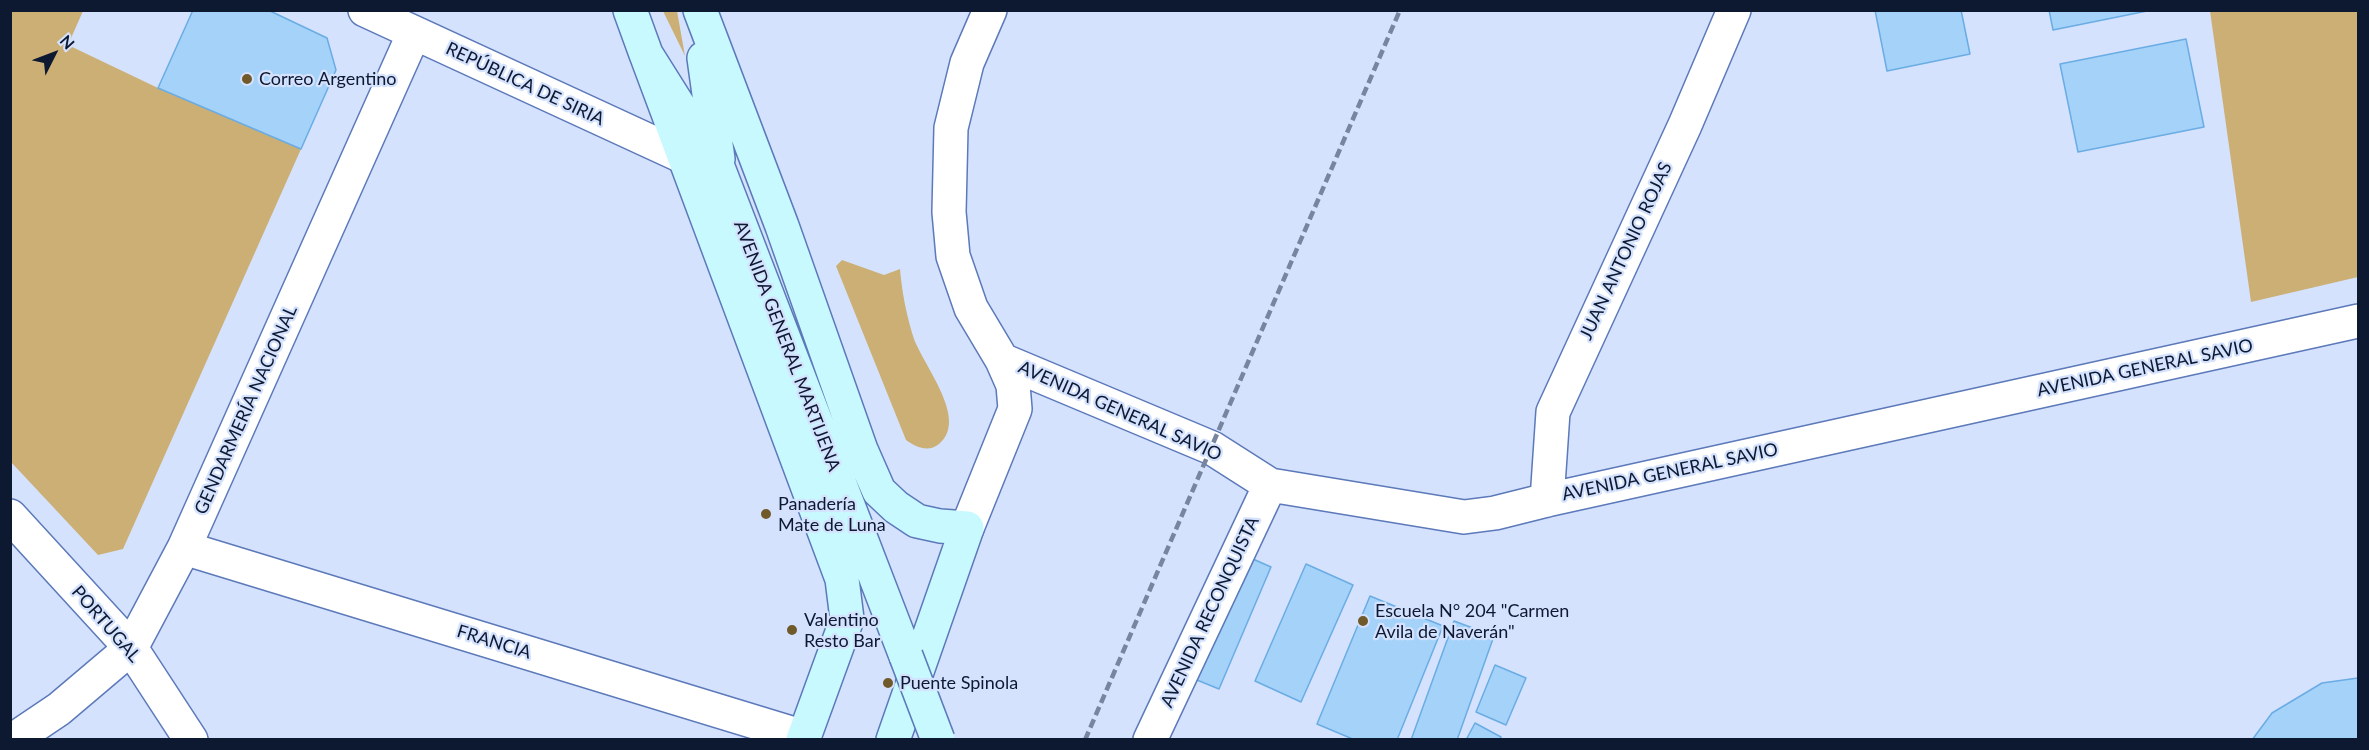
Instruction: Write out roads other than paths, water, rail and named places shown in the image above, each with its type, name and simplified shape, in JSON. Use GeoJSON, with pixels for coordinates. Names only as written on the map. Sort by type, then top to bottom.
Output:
{"type":"FeatureCollection","features":[{"type":"Feature","properties":{"kind":"street","name":"REPÚBLICA DE SIRIA"},"geometry":{"type":"LineString","coordinates":[[365,10],[684,157]]}},
{"type":"Feature","properties":{"kind":"street"},"geometry":{"type":"LineString","coordinates":[[630,10],[842,579],[847,619],[804,738]]}},
{"type":"Feature","properties":{"kind":"street"},"geometry":{"type":"LineString","coordinates":[[699,10],[719,170]]}},
{"type":"Feature","properties":{"kind":"street"},"geometry":{"type":"LineString","coordinates":[[699,10],[782,226],[861,450],[879,491],[896,507],[917,521],[940,526],[968,528]]}},
{"type":"Feature","properties":{"kind":"street"},"geometry":{"type":"LineString","coordinates":[[893,740],[968,528],[1016,409],[1013,385],[1002,360],[971,308],[953,256],[949,212],[951,128],[967,63],[990,10]]}},
{"type":"Feature","properties":{"kind":"street","name":"JUAN ANTONIO ROJAS"},"geometry":{"type":"LineString","coordinates":[[1547,500],[1553,412],[1685,125],[1734,10]]}},
{"type":"Feature","properties":{"kind":"street","name":"GENDARMERÍA NACIONAL"},"geometry":{"type":"LineString","coordinates":[[13,740],[59,709],[131,648],[184,548],[414,33]]}},
{"type":"Feature","properties":{"kind":"street"},"geometry":{"type":"LineString","coordinates":[[646,54],[719,170]]}},
{"type":"Feature","properties":{"kind":"street","name":"AVENIDA GENERAL MARTIJENA"},"geometry":{"type":"LineString","coordinates":[[719,170],[938,740]]}},
{"type":"Feature","properties":{"kind":"street","name":"AVENIDA GENERAL SAVIO"},"geometry":{"type":"LineString","coordinates":[[1002,360],[1212,448],[1270,485],[1464,518],[2358,321]]}},
{"type":"Feature","properties":{"kind":"street","name":"AVENIDA RECONQUISTA"},"geometry":{"type":"LineString","coordinates":[[1150,740],[1270,485]]}},
{"type":"Feature","properties":{"kind":"street","name":"PORTUGAL"},"geometry":{"type":"LineString","coordinates":[[10,516],[131,648],[192,740]]}},
{"type":"Feature","properties":{"kind":"street","name":"FRANCIA"},"geometry":{"type":"LineString","coordinates":[[184,548],[804,738]]}},
{"type":"Feature","properties":{"kind":"railway"},"geometry":{"type":"LineString","coordinates":[[1085,740],[1400,10]]}},
{"type":"Feature","properties":{"kind":"place","name":"Correo Argentino"},"geometry":{"type":"Point","coordinates":[247,79]}},
{"type":"Feature","properties":{"kind":"place","name":"Panadería Mate de Luna"},"geometry":{"type":"Point","coordinates":[766,514]}},
{"type":"Feature","properties":{"kind":"place","name":"Escuela N° 204 \"Carmen Avila de Naverán\""},"geometry":{"type":"Point","coordinates":[1363,621]}},
{"type":"Feature","properties":{"kind":"place","name":"Valentino Resto Bar"},"geometry":{"type":"Point","coordinates":[792,630]}},
{"type":"Feature","properties":{"kind":"place","name":"Puente Spinola"},"geometry":{"type":"Point","coordinates":[888,683]}}]}
